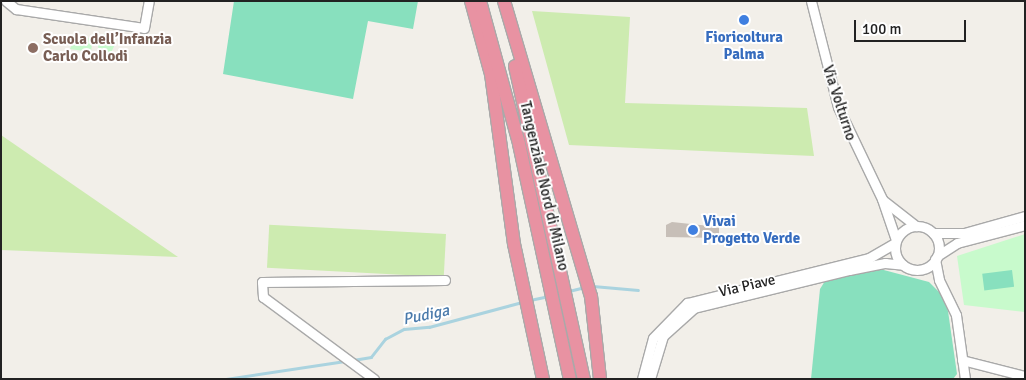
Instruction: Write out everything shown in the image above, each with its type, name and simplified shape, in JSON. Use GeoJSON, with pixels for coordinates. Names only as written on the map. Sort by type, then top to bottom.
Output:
{"type":"FeatureCollection","features":[{"type":"Feature","properties":{"kind":"highway"},"geometry":{"type":"LineString","coordinates":[[471,1],[490,74],[508,209],[542,376]]}},
{"type":"Feature","properties":{"kind":"highway","name":"Tangenziale Nord di Milano"},"geometry":{"type":"LineString","coordinates":[[480,1],[500,67],[557,289],[567,304],[584,379]]}},
{"type":"Feature","properties":{"kind":"highway","name":"Tangenziale Nord di Milano"},"geometry":{"type":"LineString","coordinates":[[497,1],[557,289],[554,307],[570,379]]}},
{"type":"Feature","properties":{"kind":"highway"},"geometry":{"type":"LineString","coordinates":[[504,1],[591,296],[600,379]]}},
{"type":"Feature","properties":{"kind":"street"},"geometry":{"type":"LineString","coordinates":[[7,4],[144,28],[148,1]]}},
{"type":"Feature","properties":{"kind":"street","name":"Via Volturno"},"geometry":{"type":"LineString","coordinates":[[811,1],[845,125],[882,199],[895,242]]}},
{"type":"Feature","properties":{"kind":"street","name":"Via Volturno"},"geometry":{"type":"LineString","coordinates":[[882,199],[916,226]]}},
{"type":"Feature","properties":{"kind":"street"},"geometry":{"type":"LineString","coordinates":[[939,280],[903,265],[895,242],[904,230],[916,226],[933,233],[964,233],[1025,216]]}},
{"type":"Feature","properties":{"kind":"street"},"geometry":{"type":"LineString","coordinates":[[915,270],[957,243],[1025,225]]}},
{"type":"Feature","properties":{"kind":"street"},"geometry":{"type":"LineString","coordinates":[[933,233],[939,280],[953,304],[965,379]]}},
{"type":"Feature","properties":{"kind":"street","name":"Via Piave"},"geometry":{"type":"LineString","coordinates":[[642,379],[652,338],[687,303],[869,258],[895,242]]}},
{"type":"Feature","properties":{"kind":"street","name":"Via Piave"},"geometry":{"type":"LineString","coordinates":[[650,379],[660,341],[675,322],[694,308],[858,268],[903,265]]}},
{"type":"Feature","properties":{"kind":"street"},"geometry":{"type":"LineString","coordinates":[[374,379],[345,355],[263,297],[262,282],[445,280]]}},
{"type":"Feature","properties":{"kind":"street"},"geometry":{"type":"LineString","coordinates":[[962,360],[1025,376]]}},
{"type":"Feature","properties":{"kind":"green space"},"geometry":{"type":"Polygon","coordinates":[[[234,1],[418,1],[413,29],[368,21],[353,99],[223,74],[234,1]]]}},
{"type":"Feature","properties":{"kind":"green space"},"geometry":{"type":"Polygon","coordinates":[[[532,11],[630,17],[625,103],[807,108],[814,156],[569,145],[532,11]]]}},
{"type":"Feature","properties":{"kind":"green space"},"geometry":{"type":"Polygon","coordinates":[[[105,33],[112,34],[116,42],[109,57],[99,54],[98,45],[92,44],[91,52],[70,49],[76,35],[99,41],[105,33]]]}},
{"type":"Feature","properties":{"kind":"green space"},"geometry":{"type":"Polygon","coordinates":[[[1,135],[178,257],[1,250],[1,135]]]}},
{"type":"Feature","properties":{"kind":"green space"},"geometry":{"type":"Polygon","coordinates":[[[269,225],[446,234],[444,277],[267,268],[269,225]]]}},
{"type":"Feature","properties":{"kind":"green space"},"geometry":{"type":"Polygon","coordinates":[[[1025,234],[1025,312],[964,305],[957,256],[1025,234]]]}},
{"type":"Feature","properties":{"kind":"green space"},"geometry":{"type":"Polygon","coordinates":[[[880,269],[929,282],[942,295],[948,311],[957,374],[953,379],[811,379],[820,289],[825,281],[880,269]]]}},
{"type":"Feature","properties":{"kind":"green space"},"geometry":{"type":"Polygon","coordinates":[[[1012,270],[1014,287],[984,291],[982,274],[1012,270]]]}},
{"type":"Feature","properties":{"kind":"building","name":"Vivai Progetto Verde"},"geometry":{"type":"Polygon","coordinates":[[[672,222],[719,227],[719,238],[666,237],[666,225],[672,222]]]}},
{"type":"Feature","properties":{"kind":"waterway","name":"Pudiga"},"geometry":{"type":"LineString","coordinates":[[593,286],[638,290]]}},
{"type":"Feature","properties":{"kind":"waterway","name":"Pudiga"},"geometry":{"type":"LineString","coordinates":[[569,291],[585,287]]}},
{"type":"Feature","properties":{"kind":"waterway","name":"Pudiga"},"geometry":{"type":"LineString","coordinates":[[530,300],[549,296]]}},
{"type":"Feature","properties":{"kind":"waterway","name":"Pudiga"},"geometry":{"type":"LineString","coordinates":[[353,360],[371,357],[385,339],[404,329],[429,327],[522,302]]}},
{"type":"Feature","properties":{"kind":"waterway","name":"Pudiga"},"geometry":{"type":"LineString","coordinates":[[226,379],[345,361]]}},
{"type":"Feature","properties":{"kind":"place","name":"Fioricoltura Palma"},"geometry":{"type":"Point","coordinates":[744,20]}},
{"type":"Feature","properties":{"kind":"place","name":"Scuola dell’Infanzia Carlo Collodi"},"geometry":{"type":"Point","coordinates":[33,48]}},
{"type":"Feature","properties":{"kind":"place","name":"Vivai Progetto Verde"},"geometry":{"type":"Point","coordinates":[693,230]}}]}
